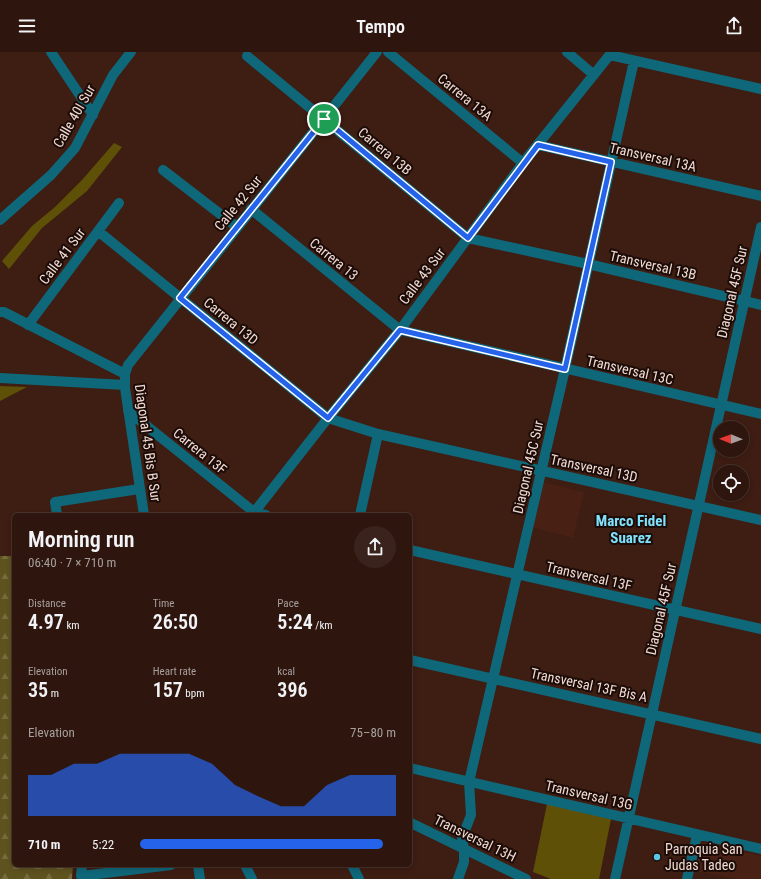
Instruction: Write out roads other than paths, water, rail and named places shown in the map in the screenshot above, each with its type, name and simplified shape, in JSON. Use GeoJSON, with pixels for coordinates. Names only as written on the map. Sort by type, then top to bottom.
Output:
{"type":"FeatureCollection","features":[{"type":"Feature","properties":{"kind":"street"},"geometry":{"type":"LineString","coordinates":[[51,52],[93,115]]}},
{"type":"Feature","properties":{"kind":"street","name":"Calle 40I Sur"},"geometry":{"type":"LineString","coordinates":[[0,220],[52,175],[75,148],[113,75],[131,52]]}},
{"type":"Feature","properties":{"kind":"street","name":"Calle 42 Sur"},"geometry":{"type":"LineString","coordinates":[[125,374],[132,358],[377,52]]}},
{"type":"Feature","properties":{"kind":"street","name":"Carrera 13A"},"geometry":{"type":"LineString","coordinates":[[388,52],[524,163]]}},
{"type":"Feature","properties":{"kind":"street"},"geometry":{"type":"LineString","coordinates":[[567,52],[594,75]]}},
{"type":"Feature","properties":{"kind":"street"},"geometry":{"type":"LineString","coordinates":[[611,53],[634,61],[761,89]]}},
{"type":"Feature","properties":{"kind":"street","name":"Calle 43 Sur"},"geometry":{"type":"LineString","coordinates":[[254,513],[328,418],[400,330],[524,163],[611,53]]}},
{"type":"Feature","properties":{"kind":"street","name":"Carrera 13B"},"geometry":{"type":"LineString","coordinates":[[247,56],[468,238]]}},
{"type":"Feature","properties":{"kind":"street","name":"Diagonal 45C Sur"},"geometry":{"type":"LineString","coordinates":[[458,879],[463,867],[464,849],[462,838],[471,815],[469,782],[542,471],[634,61]]}},
{"type":"Feature","properties":{"kind":"street","name":"Transversal 13A"},"geometry":{"type":"LineString","coordinates":[[538,145],[761,196]]}},
{"type":"Feature","properties":{"kind":"street"},"geometry":{"type":"LineString","coordinates":[[163,170],[237,227]]}},
{"type":"Feature","properties":{"kind":"street","name":"Calle 41 Sur"},"geometry":{"type":"LineString","coordinates":[[28,325],[119,203]]}},
{"type":"Feature","properties":{"kind":"street","name":"Carrera 13"},"geometry":{"type":"LineString","coordinates":[[252,209],[400,330]]}},
{"type":"Feature","properties":{"kind":"street","name":"Diagonal 45F Sur"},"geometry":{"type":"LineString","coordinates":[[615,879],[761,227]]}},
{"type":"Feature","properties":{"kind":"street","name":"Carrera 13D"},"geometry":{"type":"LineString","coordinates":[[98,231],[328,418]]}},
{"type":"Feature","properties":{"kind":"street","name":"Transversal 13B"},"geometry":{"type":"LineString","coordinates":[[468,238],[588,264],[761,305]]}},
{"type":"Feature","properties":{"kind":"street"},"geometry":{"type":"LineString","coordinates":[[0,312],[4,312],[125,374]]}},
{"type":"Feature","properties":{"kind":"street","name":"Transversal 13C"},"geometry":{"type":"LineString","coordinates":[[400,330],[761,414]]}},
{"type":"Feature","properties":{"kind":"street","name":"Diagonal 45 Bis B Sur"},"geometry":{"type":"LineString","coordinates":[[125,374],[128,411],[144,513]]}},
{"type":"Feature","properties":{"kind":"street"},"geometry":{"type":"LineString","coordinates":[[0,378],[125,385]]}},
{"type":"Feature","properties":{"kind":"street","name":"Carrera 13F"},"geometry":{"type":"LineString","coordinates":[[128,411],[252,513]]}},
{"type":"Feature","properties":{"kind":"street","name":"Transversal 13D"},"geometry":{"type":"LineString","coordinates":[[328,418],[378,434],[761,520]]}},
{"type":"Feature","properties":{"kind":"street"},"geometry":{"type":"LineString","coordinates":[[360,513],[378,434]]}},
{"type":"Feature","properties":{"kind":"street"},"geometry":{"type":"LineString","coordinates":[[58,513],[55,502],[139,489]]}},
{"type":"Feature","properties":{"kind":"street","name":"Transversal 13F"},"geometry":{"type":"LineString","coordinates":[[412,550],[761,629]]}},
{"type":"Feature","properties":{"kind":"street","name":"Transversal 13F Bis A"},"geometry":{"type":"LineString","coordinates":[[412,662],[761,739]]}},
{"type":"Feature","properties":{"kind":"street","name":"Transversal 13G"},"geometry":{"type":"LineString","coordinates":[[412,768],[761,849]]}},
{"type":"Feature","properties":{"kind":"street","name":"Transversal 13H"},"geometry":{"type":"LineString","coordinates":[[412,823],[526,879]]}},
{"type":"Feature","properties":{"kind":"street"},"geometry":{"type":"LineString","coordinates":[[687,879],[697,835]]}},
{"type":"Feature","properties":{"kind":"street"},"geometry":{"type":"LineString","coordinates":[[82,867],[81,876],[93,877],[158,867]]}},
{"type":"Feature","properties":{"kind":"street"},"geometry":{"type":"LineString","coordinates":[[198,867],[200,879]]}},
{"type":"Feature","properties":{"kind":"street"},"geometry":{"type":"LineString","coordinates":[[246,867],[252,879]]}},
{"type":"Feature","properties":{"kind":"street"},"geometry":{"type":"LineString","coordinates":[[353,867],[359,879]]}},
{"type":"Feature","properties":{"kind":"place","name":"Parroquia San Judas Tadeo"},"geometry":{"type":"Point","coordinates":[657,857]}},
{"type":"Feature","properties":{"kind":"district","name":"Marco Fidel Suarez"},"geometry":{"type":"Point","coordinates":[631,530]}}]}
